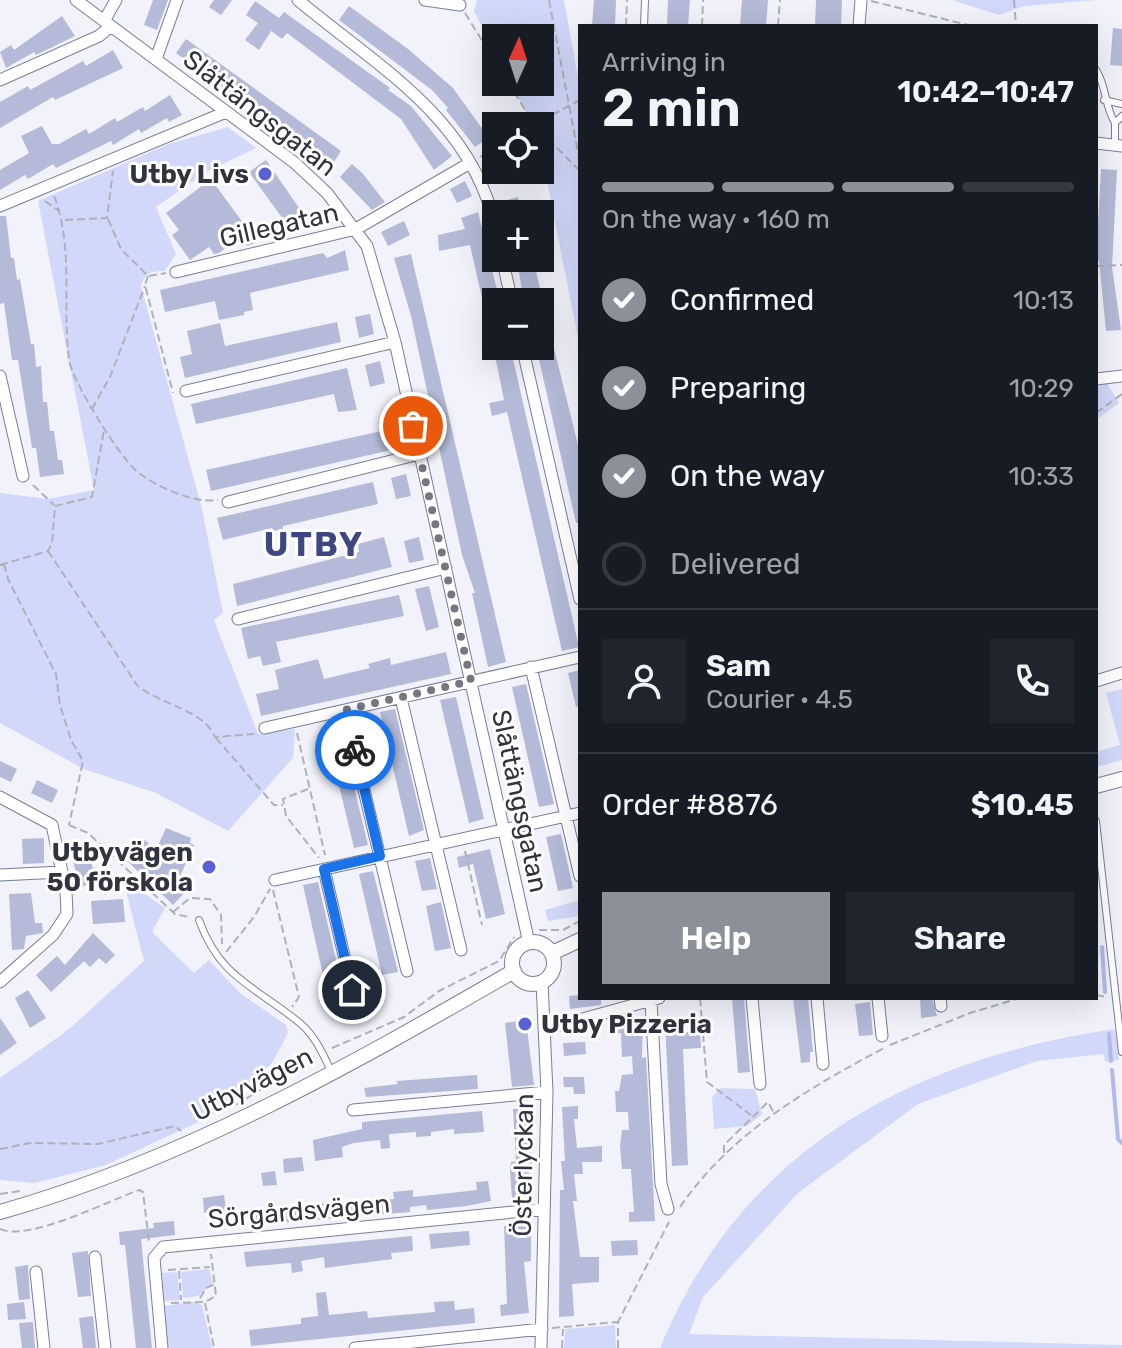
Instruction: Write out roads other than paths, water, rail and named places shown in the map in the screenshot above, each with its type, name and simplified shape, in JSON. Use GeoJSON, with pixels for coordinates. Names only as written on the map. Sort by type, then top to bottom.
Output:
{"type":"FeatureCollection","features":[{"type":"Feature","properties":{"kind":"street","name":"Slåttängsgatan"},"geometry":{"type":"LineString","coordinates":[[76,0],[310,175],[356,229],[375,263],[528,938]]}},
{"type":"Feature","properties":{"kind":"street"},"geometry":{"type":"LineString","coordinates":[[0,80],[99,36],[116,0]]}},
{"type":"Feature","properties":{"kind":"street"},"geometry":{"type":"LineString","coordinates":[[156,59],[177,0]]}},
{"type":"Feature","properties":{"kind":"street"},"geometry":{"type":"LineString","coordinates":[[298,0],[416,93],[470,163],[485,200]]}},
{"type":"Feature","properties":{"kind":"street"},"geometry":{"type":"LineString","coordinates":[[425,0],[460,5]]}},
{"type":"Feature","properties":{"kind":"street"},"geometry":{"type":"LineString","coordinates":[[859,24],[864,0]]}},
{"type":"Feature","properties":{"kind":"street"},"geometry":{"type":"LineString","coordinates":[[0,206],[226,112]]}},
{"type":"Feature","properties":{"kind":"street"},"geometry":{"type":"LineString","coordinates":[[1098,143],[1119,146]]}},
{"type":"Feature","properties":{"kind":"street","name":"Gillegatan"},"geometry":{"type":"LineString","coordinates":[[176,272],[356,229],[470,163]]}},
{"type":"Feature","properties":{"kind":"street"},"geometry":{"type":"LineString","coordinates":[[186,391],[395,342]]}},
{"type":"Feature","properties":{"kind":"street"},"geometry":{"type":"LineString","coordinates":[[525,360],[578,590]]}},
{"type":"Feature","properties":{"kind":"street"},"geometry":{"type":"LineString","coordinates":[[0,376],[23,476]]}},
{"type":"Feature","properties":{"kind":"street"},"geometry":{"type":"LineString","coordinates":[[1098,379],[1122,376]]}},
{"type":"Feature","properties":{"kind":"street"},"geometry":{"type":"LineString","coordinates":[[228,502],[419,454]]}},
{"type":"Feature","properties":{"kind":"street"},"geometry":{"type":"LineString","coordinates":[[238,619],[446,568]]}},
{"type":"Feature","properties":{"kind":"street"},"geometry":{"type":"LineString","coordinates":[[265,728],[578,657]]}},
{"type":"Feature","properties":{"kind":"street"},"geometry":{"type":"LineString","coordinates":[[531,667],[578,869]]}},
{"type":"Feature","properties":{"kind":"street"},"geometry":{"type":"LineString","coordinates":[[1098,680],[1122,673]]}},
{"type":"Feature","properties":{"kind":"street"},"geometry":{"type":"LineString","coordinates":[[401,698],[461,950]]}},
{"type":"Feature","properties":{"kind":"street"},"geometry":{"type":"LineString","coordinates":[[345,710],[407,971]]}},
{"type":"Feature","properties":{"kind":"street"},"geometry":{"type":"LineString","coordinates":[[1098,785],[1122,779]]}},
{"type":"Feature","properties":{"kind":"street"},"geometry":{"type":"LineString","coordinates":[[0,797],[52,825],[68,905],[64,922],[0,982]]}},
{"type":"Feature","properties":{"kind":"street"},"geometry":{"type":"LineString","coordinates":[[275,880],[578,814]]}},
{"type":"Feature","properties":{"kind":"street"},"geometry":{"type":"LineString","coordinates":[[324,869],[352,990]]}},
{"type":"Feature","properties":{"kind":"street"},"geometry":{"type":"LineString","coordinates":[[0,875],[61,872]]}},
{"type":"Feature","properties":{"kind":"street"},"geometry":{"type":"LineString","coordinates":[[528,938],[544,945],[552,953],[554,968],[542,982],[528,983],[514,971],[514,954],[528,938]]}},
{"type":"Feature","properties":{"kind":"street"},"geometry":{"type":"LineString","coordinates":[[552,953],[578,941]]}},
{"type":"Feature","properties":{"kind":"street","name":"Utbyvägen"},"geometry":{"type":"LineString","coordinates":[[0,1212],[63,1194],[142,1164],[331,1071],[514,971]]}},
{"type":"Feature","properties":{"kind":"street","name":"Österlyckan"},"geometry":{"type":"LineString","coordinates":[[541,1348],[547,1092],[542,982]]}},
{"type":"Feature","properties":{"kind":"street"},"geometry":{"type":"LineString","coordinates":[[546,1029],[651,1000]]}},
{"type":"Feature","properties":{"kind":"street"},"geometry":{"type":"LineString","coordinates":[[655,1000],[661,1184],[672,1213]]}},
{"type":"Feature","properties":{"kind":"street"},"geometry":{"type":"LineString","coordinates":[[752,1000],[760,1084]]}},
{"type":"Feature","properties":{"kind":"street"},"geometry":{"type":"LineString","coordinates":[[817,1000],[823,1064]]}},
{"type":"Feature","properties":{"kind":"street"},"geometry":{"type":"LineString","coordinates":[[878,1000],[882,1036]]}},
{"type":"Feature","properties":{"kind":"street"},"geometry":{"type":"LineString","coordinates":[[353,1110],[547,1092]]}},
{"type":"Feature","properties":{"kind":"street","name":"Sörgårdsvägen"},"geometry":{"type":"LineString","coordinates":[[162,1348],[156,1253],[173,1245],[544,1209]]}},
{"type":"Feature","properties":{"kind":"street"},"geometry":{"type":"LineString","coordinates":[[95,1257],[105,1348]]}},
{"type":"Feature","properties":{"kind":"street"},"geometry":{"type":"LineString","coordinates":[[36,1272],[44,1348]]}},
{"type":"Feature","properties":{"kind":"street"},"geometry":{"type":"LineString","coordinates":[[355,1348],[542,1329]]}},
{"type":"Feature","properties":{"kind":"lane"},"geometry":{"type":"LineString","coordinates":[[644,24],[645,0]]}},
{"type":"Feature","properties":{"kind":"lane"},"geometry":{"type":"LineString","coordinates":[[1098,73],[1103,81],[1104,100],[1115,123],[1119,146]]}},
{"type":"Feature","properties":{"kind":"lane"},"geometry":{"type":"LineString","coordinates":[[1104,100],[1122,104]]}},
{"type":"Feature","properties":{"kind":"lane"},"geometry":{"type":"LineString","coordinates":[[1115,123],[1122,116]]}},
{"type":"Feature","properties":{"kind":"lane"},"geometry":{"type":"LineString","coordinates":[[1098,840],[1122,1052]]}},
{"type":"Feature","properties":{"kind":"lane"},"geometry":{"type":"LineString","coordinates":[[199,920],[207,941],[229,971],[302,1025],[323,1053],[331,1071]]}},
{"type":"Feature","properties":{"kind":"waterway"},"geometry":{"type":"LineString","coordinates":[[1102,947],[1105,992]]}},
{"type":"Feature","properties":{"kind":"waterway"},"geometry":{"type":"LineString","coordinates":[[1109,1034],[1111,1061]]}},
{"type":"Feature","properties":{"kind":"waterway"},"geometry":{"type":"LineString","coordinates":[[1112,1070],[1118,1139],[1122,1143]]}},
{"type":"Feature","properties":{"kind":"place","name":"Utby Livs"},"geometry":{"type":"Point","coordinates":[265,174]}},
{"type":"Feature","properties":{"kind":"place","name":"Utbyvägen 50 förskola"},"geometry":{"type":"Point","coordinates":[209,867]}},
{"type":"Feature","properties":{"kind":"place","name":"Utby Pizzeria"},"geometry":{"type":"Point","coordinates":[525,1024]}},
{"type":"Feature","properties":{"kind":"district","name":"UTBY"},"geometry":{"type":"Point","coordinates":[314,544]}}]}
